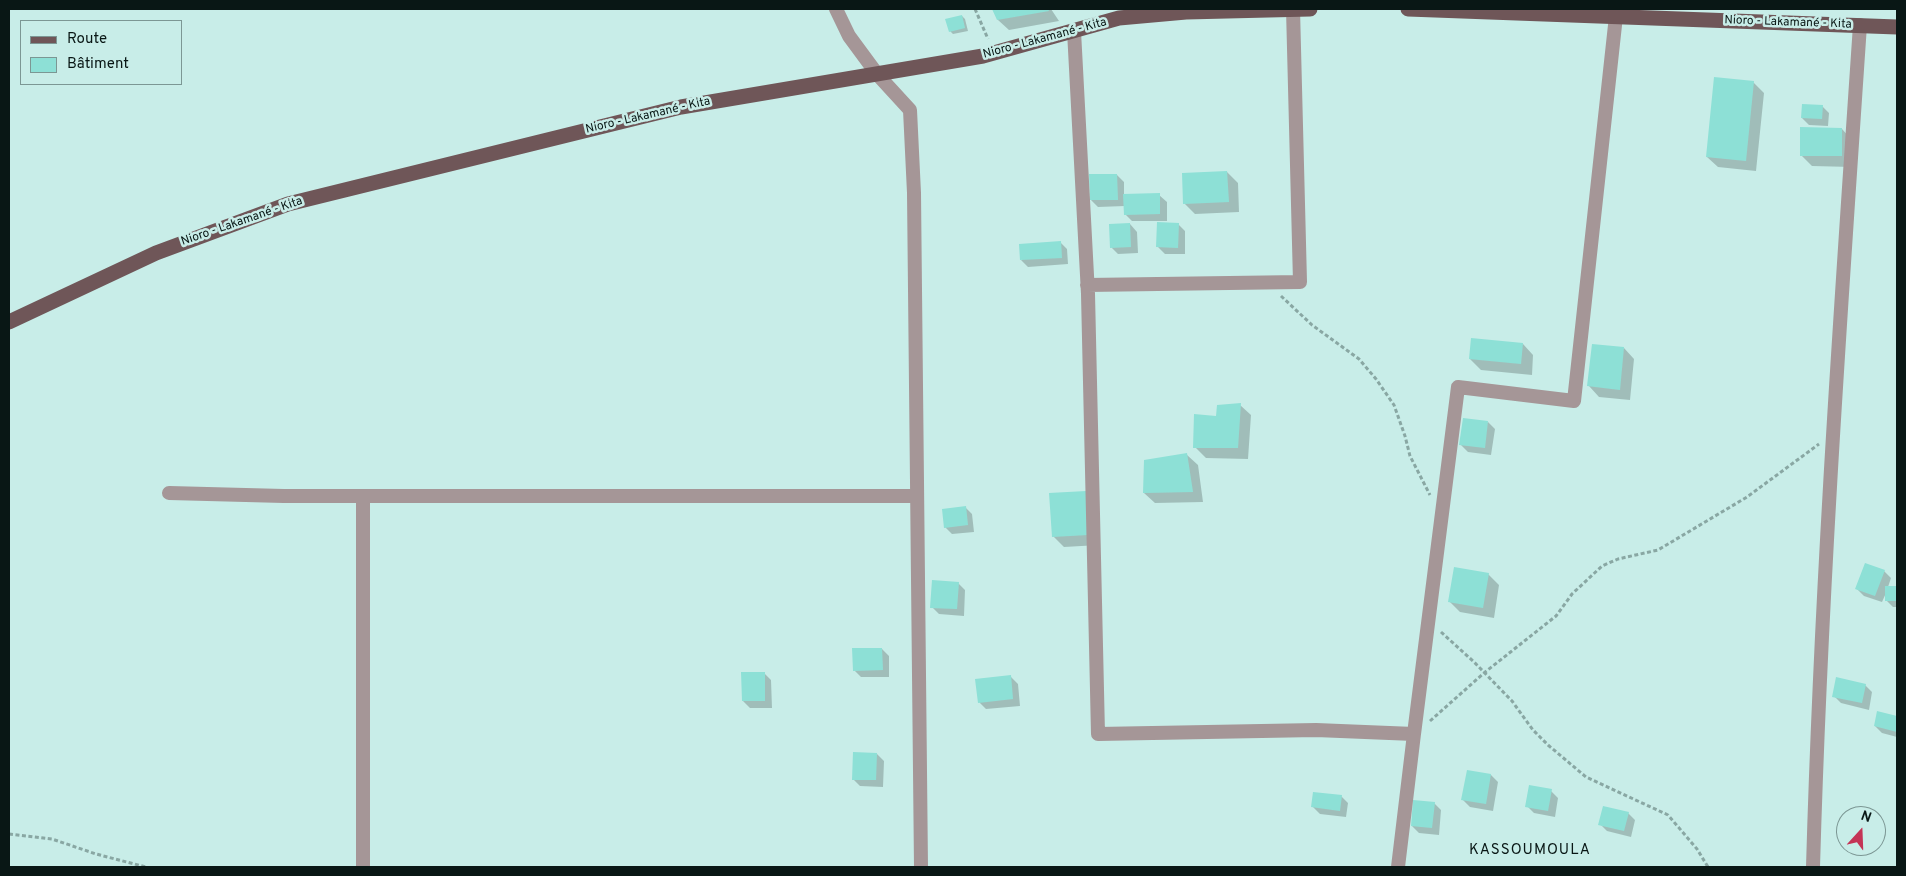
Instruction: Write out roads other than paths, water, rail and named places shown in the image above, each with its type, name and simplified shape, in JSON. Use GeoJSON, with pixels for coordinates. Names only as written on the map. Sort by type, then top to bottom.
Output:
{"type":"FeatureCollection","features":[{"type":"Feature","properties":{"kind":"main road","name":"Nioro - Lakamané - Kita"},"geometry":{"type":"LineString","coordinates":[[9,322],[156,253],[288,204],[681,106],[994,53],[1119,18],[1186,12],[1310,9]]}},
{"type":"Feature","properties":{"kind":"main road","name":"Nioro - Lakamané - Kita"},"geometry":{"type":"LineString","coordinates":[[1408,9],[1616,16],[1660,13],[1897,27]]}},
{"type":"Feature","properties":{"kind":"street"},"geometry":{"type":"LineString","coordinates":[[836,9],[849,36],[877,74],[910,110],[914,193],[921,867]]}},
{"type":"Feature","properties":{"kind":"street"},"geometry":{"type":"LineString","coordinates":[[1088,285],[1300,282],[1294,9]]}},
{"type":"Feature","properties":{"kind":"street"},"geometry":{"type":"LineString","coordinates":[[1398,867],[1458,387],[1574,401],[1616,16]]}},
{"type":"Feature","properties":{"kind":"street"},"geometry":{"type":"LineString","coordinates":[[1813,867],[1817,709],[1860,26]]}},
{"type":"Feature","properties":{"kind":"street"},"geometry":{"type":"LineString","coordinates":[[1074,31],[1088,285],[1098,734],[1316,730],[1414,734]]}},
{"type":"Feature","properties":{"kind":"street"},"geometry":{"type":"LineString","coordinates":[[168,493],[284,496],[917,496]]}},
{"type":"Feature","properties":{"kind":"street"},"geometry":{"type":"LineString","coordinates":[[363,496],[363,867]]}},
{"type":"Feature","properties":{"kind":"district","name":"KASSOUMOULA"},"geometry":{"type":"Point","coordinates":[1530,851]}}]}
